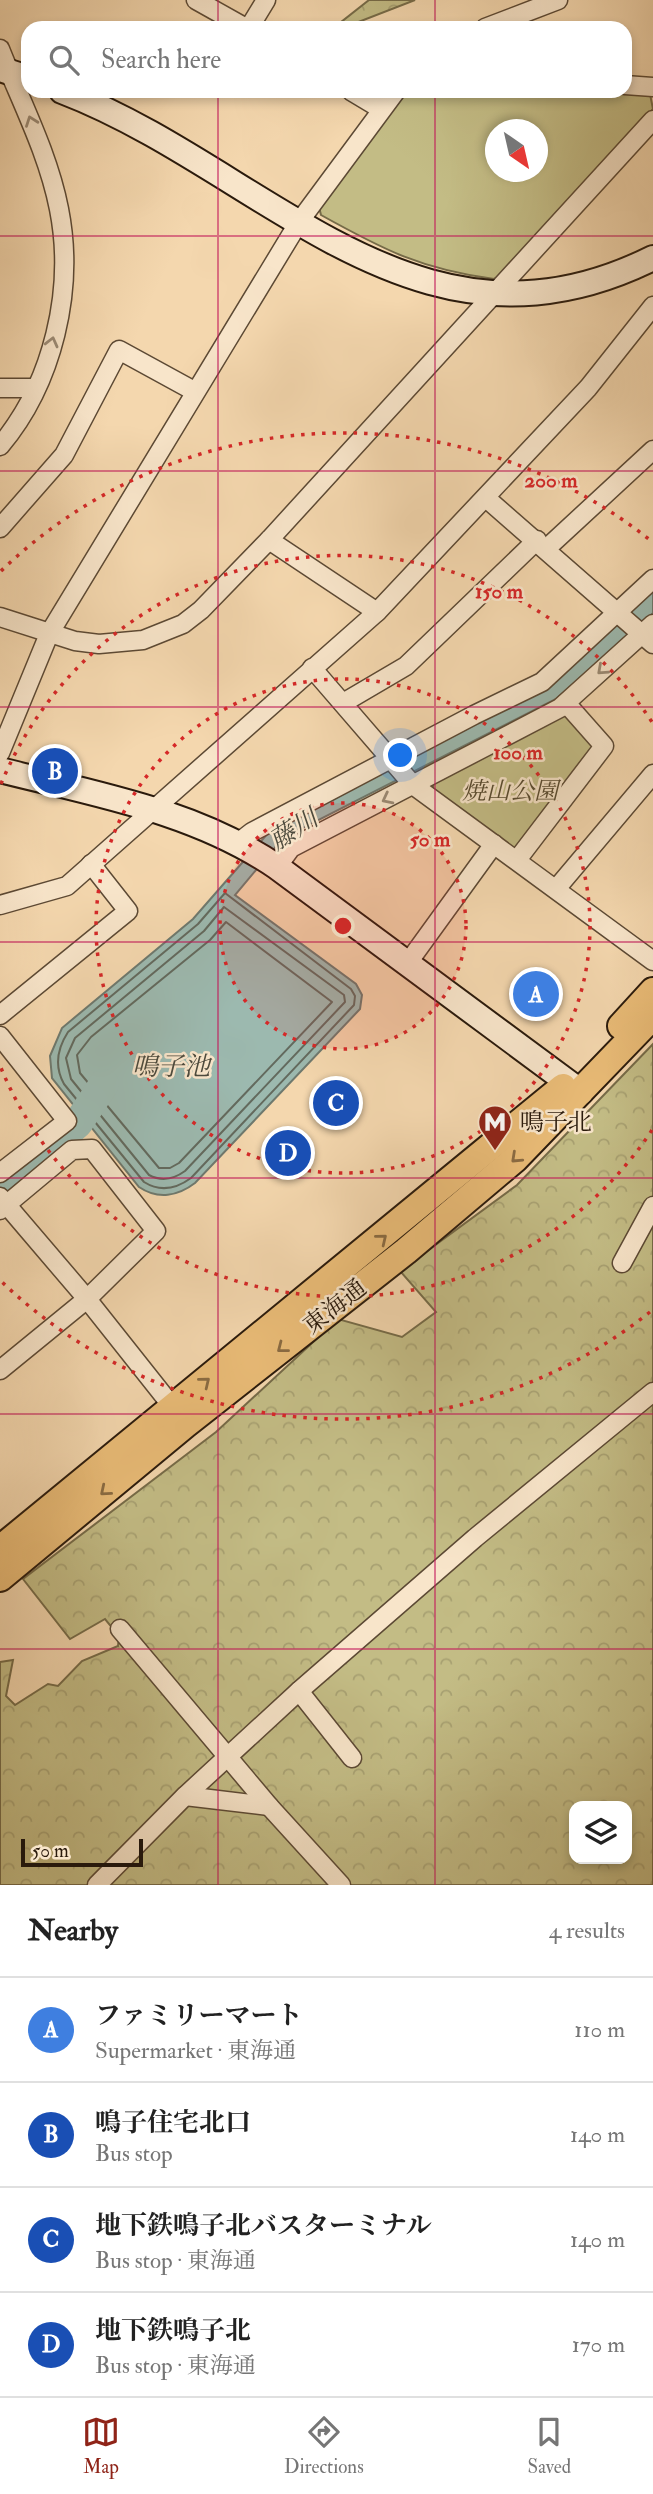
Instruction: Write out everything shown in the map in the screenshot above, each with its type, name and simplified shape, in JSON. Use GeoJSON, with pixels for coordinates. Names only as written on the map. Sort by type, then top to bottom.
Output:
{"type":"FeatureCollection","features":[{"type":"Feature","properties":{"kind":"main road","name":"東海通"},"geometry":{"type":"LineString","coordinates":[[575,1087],[653,991]]}},
{"type":"Feature","properties":{"kind":"main road","name":"東海通"},"geometry":{"type":"LineString","coordinates":[[0,1577],[180,1416],[575,1087],[653,1016]]}},
{"type":"Feature","properties":{"kind":"main road","name":"東海通"},"geometry":{"type":"LineString","coordinates":[[0,1549],[180,1416]]}},
{"type":"Feature","properties":{"kind":"street"},"geometry":{"type":"LineString","coordinates":[[196,0],[234,21]]}},
{"type":"Feature","properties":{"kind":"street"},"geometry":{"type":"LineString","coordinates":[[252,21],[266,0]]}},
{"type":"Feature","properties":{"kind":"street"},"geometry":{"type":"LineString","coordinates":[[525,21],[558,0]]}},
{"type":"Feature","properties":{"kind":"street"},"geometry":{"type":"LineString","coordinates":[[9,67],[21,98]]}},
{"type":"Feature","properties":{"kind":"street"},"geometry":{"type":"LineString","coordinates":[[632,86],[653,87]]}},
{"type":"Feature","properties":{"kind":"street"},"geometry":{"type":"LineString","coordinates":[[0,446],[36,388],[45,368],[58,317],[64,268],[63,235],[48,167],[21,98]]}},
{"type":"Feature","properties":{"kind":"street"},"geometry":{"type":"LineString","coordinates":[[77,98],[121,119],[299,222],[408,277],[492,295],[541,294],[600,282],[653,258]]}},
{"type":"Feature","properties":{"kind":"street"},"geometry":{"type":"LineString","coordinates":[[363,98],[381,109]]}},
{"type":"Feature","properties":{"kind":"street"},"geometry":{"type":"LineString","coordinates":[[0,753],[49,634],[299,222],[390,98]]}},
{"type":"Feature","properties":{"kind":"street"},"geometry":{"type":"LineString","coordinates":[[0,617],[75,641],[143,640],[183,624],[201,610],[269,540],[653,120]]}},
{"type":"Feature","properties":{"kind":"street"},"geometry":{"type":"LineString","coordinates":[[0,905],[67,887],[377,612],[650,320]]}},
{"type":"Feature","properties":{"kind":"street"},"geometry":{"type":"LineString","coordinates":[[0,528],[65,455],[119,350],[194,391]]}},
{"type":"Feature","properties":{"kind":"street"},"geometry":{"type":"LineString","coordinates":[[0,388],[36,388]]}},
{"type":"Feature","properties":{"kind":"street"},"geometry":{"type":"LineString","coordinates":[[342,703],[406,666],[542,544],[653,450]]}},
{"type":"Feature","properties":{"kind":"street"},"geometry":{"type":"LineString","coordinates":[[273,864],[291,848],[566,703],[646,633],[619,615],[542,544],[486,498]]}},
{"type":"Feature","properties":{"kind":"street"},"geometry":{"type":"LineString","coordinates":[[269,540],[377,612]]}},
{"type":"Feature","properties":{"kind":"street"},"geometry":{"type":"LineString","coordinates":[[244,845],[252,832],[393,762],[542,682],[619,615],[653,579]]}},
{"type":"Feature","properties":{"kind":"street"},"geometry":{"type":"LineString","coordinates":[[312,668],[411,783],[653,961]]}},
{"type":"Feature","properties":{"kind":"street"},"geometry":{"type":"LineString","coordinates":[[517,860],[604,746],[566,703]]}},
{"type":"Feature","properties":{"kind":"street"},"geometry":{"type":"LineString","coordinates":[[0,770],[154,809],[244,845],[575,1087]]}},
{"type":"Feature","properties":{"kind":"street"},"geometry":{"type":"LineString","coordinates":[[556,889],[653,774]]}},
{"type":"Feature","properties":{"kind":"street"},"geometry":{"type":"LineString","coordinates":[[407,964],[494,844]]}},
{"type":"Feature","properties":{"kind":"street"},"geometry":{"type":"LineString","coordinates":[[0,1015],[128,911],[92,864]]}},
{"type":"Feature","properties":{"kind":"street"},"geometry":{"type":"LineString","coordinates":[[0,1036],[67,1121],[0,1173]]}},
{"type":"Feature","properties":{"kind":"street"},"geometry":{"type":"LineString","coordinates":[[0,1370],[88,1299],[156,1231],[92,1149],[72,1150],[2,1203],[88,1299],[180,1416]]}},
{"type":"Feature","properties":{"kind":"street"},"geometry":{"type":"LineString","coordinates":[[622,1263],[653,1206]]}},
{"type":"Feature","properties":{"kind":"street"},"geometry":{"type":"LineString","coordinates":[[97,1885],[185,1796],[299,1692],[475,1538],[653,1392]]}},
{"type":"Feature","properties":{"kind":"street"},"geometry":{"type":"LineString","coordinates":[[120,1629],[269,1806],[341,1885]]}},
{"type":"Feature","properties":{"kind":"street"},"geometry":{"type":"LineString","coordinates":[[299,1692],[352,1758]]}},
{"type":"Feature","properties":{"kind":"street"},"geometry":{"type":"LineString","coordinates":[[185,1796],[269,1806]]}},
{"type":"Feature","properties":{"kind":"green space"},"geometry":{"type":"Polygon","coordinates":[[[369,0],[415,0],[361,21],[342,21],[369,0]]]}},
{"type":"Feature","properties":{"kind":"green space"},"geometry":{"type":"Polygon","coordinates":[[[632,94],[650,94],[653,109],[500,276],[494,279],[445,270],[424,264],[364,238],[321,215],[319,207],[400,98],[632,98],[632,94]]]}},
{"type":"Feature","properties":{"kind":"green space","name":"焼山公園"},"geometry":{"type":"Polygon","coordinates":[[[564,714],[594,741],[594,751],[522,847],[513,850],[432,791],[434,782],[564,714]]]}},
{"type":"Feature","properties":{"kind":"green space"},"geometry":{"type":"Polygon","coordinates":[[[653,1044],[653,1885],[0,1885],[0,1662],[13,1660],[6,1696],[15,1705],[48,1684],[58,1686],[82,1661],[118,1646],[119,1636],[105,1619],[70,1639],[23,1579],[216,1432],[338,1319],[402,1337],[436,1312],[400,1271],[517,1185],[653,1044]]]}},
{"type":"Feature","properties":{"kind":"water","name":"鳴子池"},"geometry":{"type":"Polygon","coordinates":[[[653,591],[653,613],[556,699],[283,838],[235,895],[356,984],[362,995],[360,1009],[195,1183],[168,1195],[153,1194],[139,1187],[52,1078],[50,1056],[62,1028],[193,919],[269,832],[547,687],[653,591]]]}},
{"type":"Feature","properties":{"kind":"waterway","name":"藤川"},"geometry":{"type":"LineString","coordinates":[[0,1190],[78,1123],[104,1084]]}},
{"type":"Feature","properties":{"kind":"place","name":"鳴子住宅北口"},"geometry":{"type":"Point","coordinates":[55,771]}},
{"type":"Feature","properties":{"kind":"place","name":"ファミリーマート"},"geometry":{"type":"Point","coordinates":[536,994]}},
{"type":"Feature","properties":{"kind":"place","name":"地下鉄鳴子北バスターミナル"},"geometry":{"type":"Point","coordinates":[336,1103]}},
{"type":"Feature","properties":{"kind":"place","name":"鳴子北"},"geometry":{"type":"Point","coordinates":[495,1152]}},
{"type":"Feature","properties":{"kind":"place","name":"地下鉄鳴子北"},"geometry":{"type":"Point","coordinates":[288,1153]}}]}
